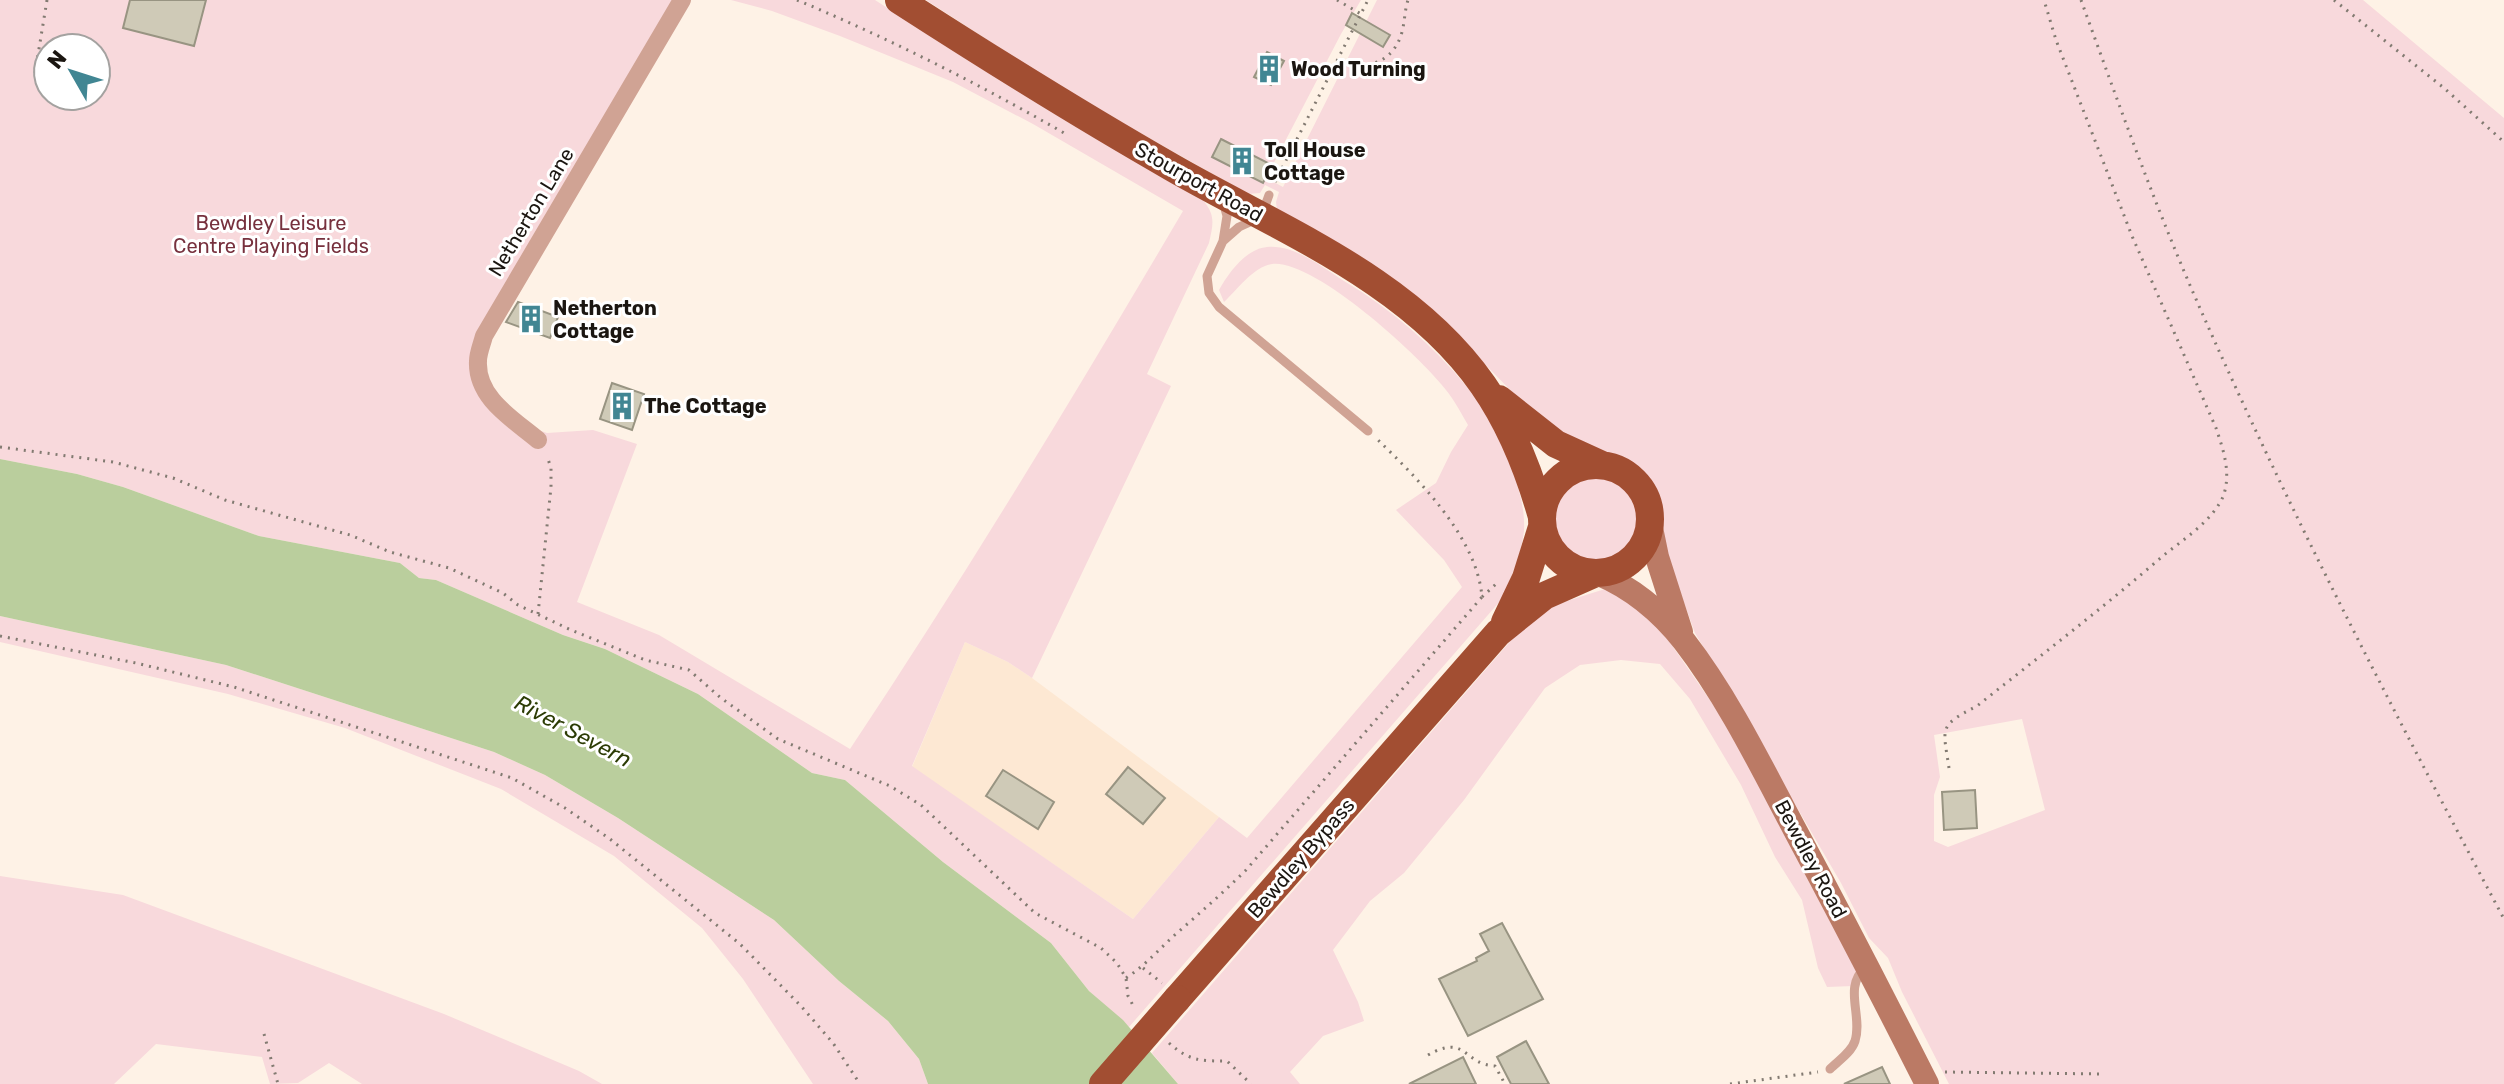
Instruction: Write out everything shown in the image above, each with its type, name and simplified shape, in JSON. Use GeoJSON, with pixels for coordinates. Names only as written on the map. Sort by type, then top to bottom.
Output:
{"type":"FeatureCollection","features":[{"type":"Feature","properties":{"kind":"highway","name":"Stourport Road"},"geometry":{"type":"LineString","coordinates":[[899,0],[1066,107],[1222,195],[1265,206],[1398,300],[1448,345],[1483,385],[1533,428],[1556,444],[1602,465]]}},
{"type":"Feature","properties":{"kind":"highway","name":"Stourport Road"},"geometry":{"type":"LineString","coordinates":[[1483,385],[1523,459],[1542,522]]}},
{"type":"Feature","properties":{"kind":"highway"},"geometry":{"type":"LineString","coordinates":[[1602,465],[1618,469],[1632,478],[1643,491],[1649,506],[1650,523],[1646,540],[1637,555],[1624,566],[1597,574],[1569,566],[1556,556],[1547,542],[1542,522],[1549,493],[1559,480],[1571,471],[1586,466],[1602,465]]}},
{"type":"Feature","properties":{"kind":"highway","name":"Bewdley Bypass"},"geometry":{"type":"LineString","coordinates":[[1498,633],[1526,578],[1542,522]]}},
{"type":"Feature","properties":{"kind":"highway","name":"Bewdley Bypass"},"geometry":{"type":"LineString","coordinates":[[1103,1084],[1172,993],[1498,633],[1544,596],[1597,574]]}},
{"type":"Feature","properties":{"kind":"main road","name":"Bewdley Road"},"geometry":{"type":"LineString","coordinates":[[1650,523],[1657,557],[1683,640]]}},
{"type":"Feature","properties":{"kind":"main road","name":"Bewdley Road"},"geometry":{"type":"LineString","coordinates":[[1597,574],[1634,592],[1683,640],[1739,726],[1924,1078]]}},
{"type":"Feature","properties":{"kind":"street","name":"Netherton Lane"},"geometry":{"type":"LineString","coordinates":[[538,440],[491,401],[480,378],[478,361],[484,336],[682,0]]}},
{"type":"Feature","properties":{"kind":"lane"},"geometry":{"type":"LineString","coordinates":[[1222,195],[1227,216],[1223,241],[1207,276],[1209,293],[1219,307],[1368,431]]}},
{"type":"Feature","properties":{"kind":"lane"},"geometry":{"type":"LineString","coordinates":[[1223,241],[1265,206]]}},
{"type":"Feature","properties":{"kind":"lane"},"geometry":{"type":"LineString","coordinates":[[1830,1069],[1855,1041],[1857,1017],[1853,986],[1858,974],[1867,966]]}},
{"type":"Feature","properties":{"kind":"path"},"geometry":{"type":"LineString","coordinates":[[42,32],[47,0]]}},
{"type":"Feature","properties":{"kind":"path"},"geometry":{"type":"LineString","coordinates":[[1337,0],[1361,14]]}},
{"type":"Feature","properties":{"kind":"path"},"geometry":{"type":"LineString","coordinates":[[1265,206],[1368,0]]}},
{"type":"Feature","properties":{"kind":"path"},"geometry":{"type":"LineString","coordinates":[[1336,64],[1356,68],[1369,66],[1388,55],[1400,38],[1408,0]]}},
{"type":"Feature","properties":{"kind":"path"},"geometry":{"type":"LineString","coordinates":[[1949,768],[1945,727],[1951,719],[1977,706],[2146,571],[2215,510],[2224,494],[2226,458],[2216,428],[2132,236],[2056,40],[2044,0]]}},
{"type":"Feature","properties":{"kind":"path"},"geometry":{"type":"LineString","coordinates":[[2081,0],[2197,303],[2259,440],[2411,743],[2504,919]]}},
{"type":"Feature","properties":{"kind":"path"},"geometry":{"type":"LineString","coordinates":[[2334,0],[2444,88],[2504,142]]}},
{"type":"Feature","properties":{"kind":"path"},"geometry":{"type":"LineString","coordinates":[[1126,978],[1143,968],[1176,934],[1210,908],[1246,870],[1482,597],[1480,581],[1466,545],[1409,470],[1368,431]]}},
{"type":"Feature","properties":{"kind":"path"},"geometry":{"type":"LineString","coordinates":[[538,440],[551,468],[538,614]]}},
{"type":"Feature","properties":{"kind":"path"},"geometry":{"type":"LineString","coordinates":[[0,447],[113,462],[173,478],[225,500],[321,526],[390,552],[449,568],[503,593],[518,605],[645,660],[689,670],[721,698],[778,739],[851,768],[911,799],[950,831],[1035,913],[1101,948],[1117,963],[1126,978],[1128,996],[1138,1013]]}},
{"type":"Feature","properties":{"kind":"path"},"geometry":{"type":"LineString","coordinates":[[0,636],[136,663],[234,687],[512,778],[565,808],[610,839],[740,944],[833,1043],[860,1084]]}},
{"type":"Feature","properties":{"kind":"path"},"geometry":{"type":"LineString","coordinates":[[1143,968],[1172,993]]}},
{"type":"Feature","properties":{"kind":"path"},"geometry":{"type":"LineString","coordinates":[[264,1034],[278,1084]]}},
{"type":"Feature","properties":{"kind":"path"},"geometry":{"type":"LineString","coordinates":[[1166,1040],[1184,1056],[1202,1061],[1227,1061],[1251,1084]]}},
{"type":"Feature","properties":{"kind":"path"},"geometry":{"type":"LineString","coordinates":[[1428,1055],[1453,1046],[1462,1048],[1482,1065],[1495,1066],[1505,1084]]}},
{"type":"Feature","properties":{"kind":"path"},"geometry":{"type":"LineString","coordinates":[[1730,1084],[1830,1069]]}},
{"type":"Feature","properties":{"kind":"path"},"geometry":{"type":"LineString","coordinates":[[1924,1078],[2103,1074]]}},
{"type":"Feature","properties":{"kind":"shaded area"},"geometry":{"type":"Polygon","coordinates":[[[965,642],[1008,662],[1032,678],[1219,817],[1133,919],[912,767],[965,642]]]}},
{"type":"Feature","properties":{"kind":"green space","name":"Bewdley Leisure Centre Playing Fields"},"geometry":{"type":"Polygon","coordinates":[[[0,0],[691,0],[487,338],[482,363],[489,388],[530,427],[547,433],[593,430],[637,444],[577,602],[659,635],[850,749],[1020,482],[1183,211],[1033,124],[953,82],[840,36],[772,11],[731,0],[875,0],[1203,200],[1212,220],[1209,243],[1147,374],[1171,386],[1032,678],[1008,662],[965,642],[912,766],[1133,919],[1219,817],[1247,838],[1462,587],[1444,560],[1396,510],[1436,483],[1468,425],[1459,409],[1428,369],[1387,331],[1337,291],[1312,276],[1290,266],[1265,266],[1252,274],[1224,302],[1219,290],[1228,276],[1239,262],[1259,249],[1287,249],[1317,263],[1395,316],[1426,342],[1488,412],[1518,487],[1524,531],[1518,558],[1501,600],[1129,1027],[1089,991],[1051,943],[943,862],[845,780],[812,773],[698,694],[605,649],[563,635],[436,580],[419,578],[400,563],[259,536],[123,487],[77,474],[0,459],[0,0]]]}},
{"type":"Feature","properties":{"kind":"green space"},"geometry":{"type":"Polygon","coordinates":[[[926,0],[1361,0],[1266,178],[1283,187],[1377,0],[2363,0],[2504,118],[2504,1084],[1949,1084],[1888,958],[1869,938],[1841,883],[1695,633],[1670,564],[1658,507],[1646,479],[1618,459],[1592,452],[1529,409],[1469,348],[1277,211],[1279,192],[1265,185],[1260,193],[1248,194],[1066,91],[926,0]],[[2022,719],[1934,735],[1940,777],[1934,795],[1934,841],[1948,847],[2045,810],[2022,719]]]}},
{"type":"Feature","properties":{"kind":"green space"},"geometry":{"type":"Polygon","coordinates":[[[1596,478],[1612,481],[1626,490],[1635,504],[1638,520],[1635,536],[1626,550],[1612,559],[1596,562],[1580,559],[1566,550],[1557,536],[1554,520],[1557,504],[1566,490],[1580,481],[1596,478]]]}},
{"type":"Feature","properties":{"kind":"green space"},"geometry":{"type":"Polygon","coordinates":[[[1605,589],[1637,604],[1669,641],[1714,706],[1744,755],[1858,974],[1853,986],[1827,987],[1818,968],[1802,900],[1775,857],[1741,785],[1690,699],[1660,664],[1621,660],[1580,665],[1545,688],[1464,800],[1404,873],[1370,901],[1333,950],[1364,1021],[1323,1036],[1290,1072],[1300,1084],[1178,1084],[1152,1053],[1514,637],[1551,606],[1605,589]]]}},
{"type":"Feature","properties":{"kind":"green space"},"geometry":{"type":"Polygon","coordinates":[[[0,616],[226,665],[494,752],[545,775],[618,818],[774,920],[839,981],[888,1021],[919,1059],[928,1084],[813,1084],[743,979],[702,928],[614,856],[501,789],[345,728],[228,694],[0,642],[0,616]]]}},
{"type":"Feature","properties":{"kind":"green space"},"geometry":{"type":"Polygon","coordinates":[[[0,876],[123,895],[444,1014],[579,1071],[602,1084],[362,1084],[329,1063],[298,1083],[270,1084],[262,1057],[156,1044],[114,1084],[0,1084],[0,876]]]}},
{"type":"Feature","properties":{"kind":"water","name":"River Severn"},"geometry":{"type":"Polygon","coordinates":[[[0,459],[77,474],[123,487],[259,536],[400,563],[419,578],[436,580],[563,635],[605,649],[698,694],[812,773],[845,780],[943,862],[1051,943],[1089,991],[1123,1020],[1178,1084],[928,1084],[919,1059],[888,1021],[839,981],[774,920],[618,818],[545,775],[494,752],[226,665],[0,616],[0,459]]]}},
{"type":"Feature","properties":{"kind":"building"},"geometry":{"type":"Polygon","coordinates":[[[130,0],[206,0],[194,46],[123,28],[130,0]]]}},
{"type":"Feature","properties":{"kind":"building"},"geometry":{"type":"Polygon","coordinates":[[[1352,13],[1390,35],[1383,47],[1346,25],[1352,13]]]}},
{"type":"Feature","properties":{"kind":"building","name":"Wood Turning"},"geometry":{"type":"Polygon","coordinates":[[[1267,52],[1284,61],[1271,85],[1254,77],[1267,52]]]}},
{"type":"Feature","properties":{"kind":"building","name":"Toll House Cottage"},"geometry":{"type":"Polygon","coordinates":[[[1221,139],[1272,165],[1263,183],[1212,157],[1221,139]]]}},
{"type":"Feature","properties":{"kind":"building","name":"Netherton Cottage"},"geometry":{"type":"Polygon","coordinates":[[[518,302],[558,317],[550,338],[506,322],[518,302]]]}},
{"type":"Feature","properties":{"kind":"building","name":"The Cottage"},"geometry":{"type":"Polygon","coordinates":[[[612,383],[644,394],[632,430],[600,419],[612,383]]]}},
{"type":"Feature","properties":{"kind":"building"},"geometry":{"type":"Polygon","coordinates":[[[1128,767],[1165,798],[1143,824],[1106,794],[1128,767]]]}},
{"type":"Feature","properties":{"kind":"building"},"geometry":{"type":"Polygon","coordinates":[[[1003,770],[1054,802],[1038,829],[986,796],[1003,770]]]}},
{"type":"Feature","properties":{"kind":"building"},"geometry":{"type":"Polygon","coordinates":[[[1975,790],[1977,828],[1944,830],[1942,792],[1975,790]]]}},
{"type":"Feature","properties":{"kind":"building"},"geometry":{"type":"Polygon","coordinates":[[[1502,923],[1543,999],[1468,1036],[1439,979],[1477,961],[1476,958],[1489,951],[1480,934],[1502,923]]]}},
{"type":"Feature","properties":{"kind":"building"},"geometry":{"type":"Polygon","coordinates":[[[1526,1041],[1549,1084],[1511,1084],[1497,1057],[1526,1041]]]}},
{"type":"Feature","properties":{"kind":"building"},"geometry":{"type":"Polygon","coordinates":[[[1463,1057],[1476,1084],[1409,1084],[1463,1057]]]}},
{"type":"Feature","properties":{"kind":"building"},"geometry":{"type":"Polygon","coordinates":[[[1882,1067],[1890,1084],[1844,1084],[1882,1067]]]}},
{"type":"Feature","properties":{"kind":"place","name":"Wood Turning"},"geometry":{"type":"Point","coordinates":[1269,69]}},
{"type":"Feature","properties":{"kind":"place","name":"Toll House Cottage"},"geometry":{"type":"Point","coordinates":[1242,161]}},
{"type":"Feature","properties":{"kind":"place","name":"Netherton Cottage"},"geometry":{"type":"Point","coordinates":[531,319]}},
{"type":"Feature","properties":{"kind":"place","name":"The Cottage"},"geometry":{"type":"Point","coordinates":[622,406]}}]}
